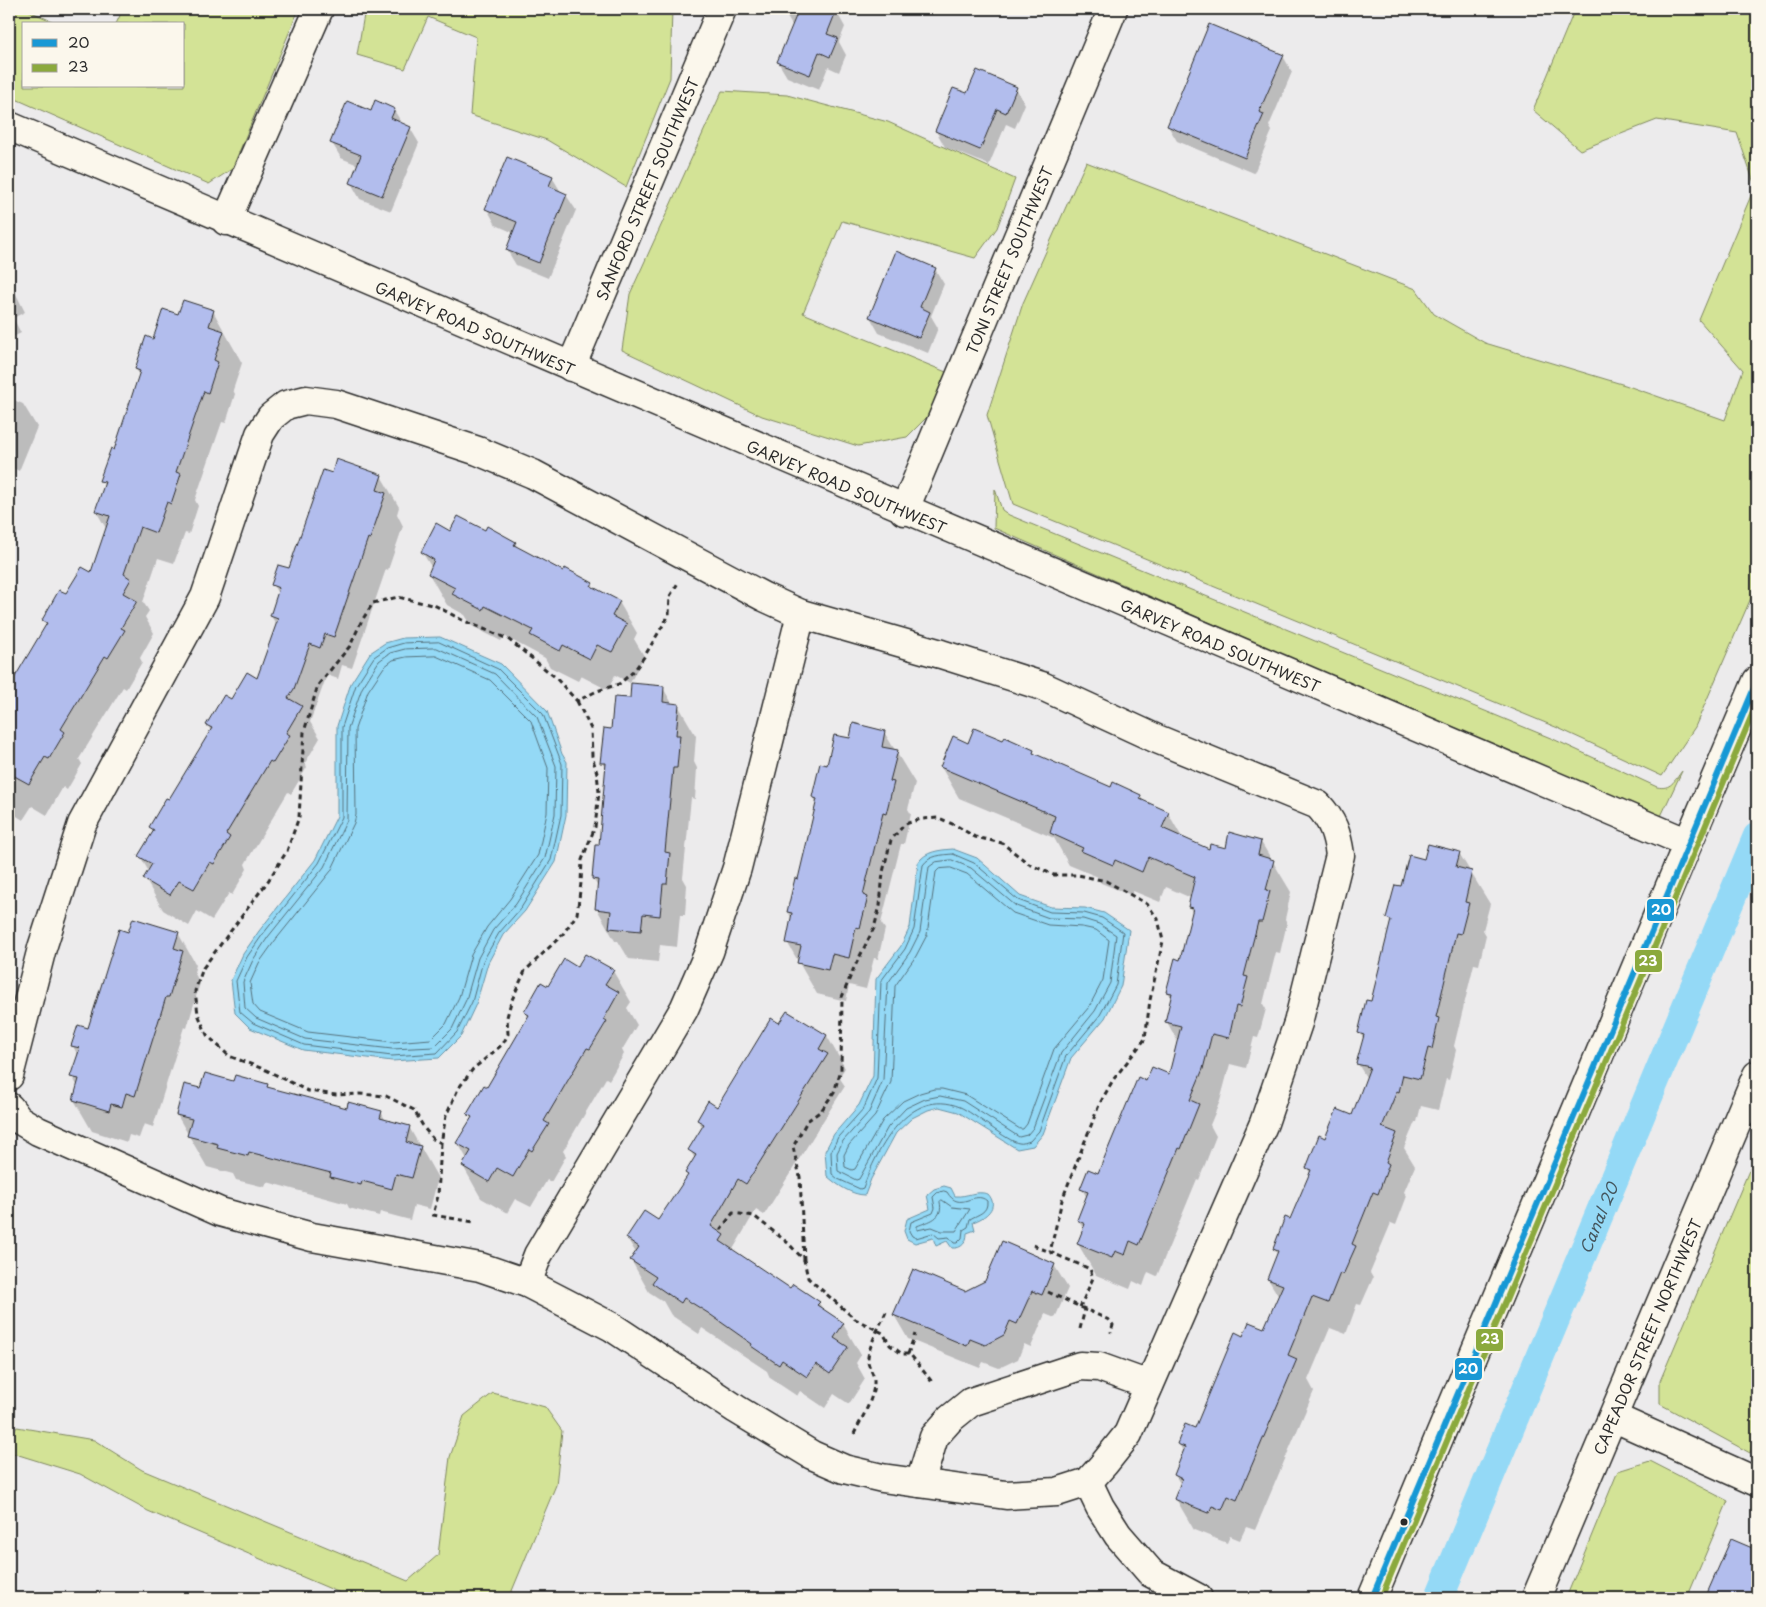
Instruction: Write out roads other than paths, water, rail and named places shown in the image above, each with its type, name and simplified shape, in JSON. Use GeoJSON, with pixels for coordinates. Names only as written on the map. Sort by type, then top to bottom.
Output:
{"type":"FeatureCollection","features":[{"type":"Feature","properties":{"kind":"street"},"geometry":{"type":"LineString","coordinates":[[226,221],[319,9]]}},
{"type":"Feature","properties":{"kind":"street","name":"SANFORD STREET SOUTHWEST"},"geometry":{"type":"LineString","coordinates":[[572,368],[722,9]]}},
{"type":"Feature","properties":{"kind":"street","name":"TONI STREET SOUTHWEST"},"geometry":{"type":"LineString","coordinates":[[904,511],[1114,9]]}},
{"type":"Feature","properties":{"kind":"street","name":"GARVEY ROAD SOUTHWEST"},"geometry":{"type":"LineString","coordinates":[[9,126],[226,221],[904,511],[1688,843]]}},
{"type":"Feature","properties":{"kind":"street"},"geometry":{"type":"LineString","coordinates":[[9,1076],[42,948],[82,824],[205,597],[260,434],[271,418],[286,405],[306,400],[336,404],[478,451],[533,474],[693,560],[801,614],[942,654],[1042,686],[1157,739],[1318,805],[1326,813],[1337,834],[1340,855],[1298,1023],[1264,1124],[1128,1434],[1088,1482],[1057,1492],[1006,1495],[882,1478],[844,1469],[812,1456],[736,1409],[612,1327],[527,1282],[480,1267],[312,1237],[220,1212],[38,1131],[18,1118],[9,1107]]}},
{"type":"Feature","properties":{"kind":"street"},"geometry":{"type":"LineString","coordinates":[[527,1282],[538,1255],[684,1009],[709,952],[736,868],[801,614]]}},
{"type":"Feature","properties":{"kind":"street"},"geometry":{"type":"LineString","coordinates":[[1372,1598],[1757,682]]}},
{"type":"Feature","properties":{"kind":"street","name":"CAPEADOR STREET NORTHWEST"},"geometry":{"type":"LineString","coordinates":[[1536,1598],[1757,1075]]}},
{"type":"Feature","properties":{"kind":"street"},"geometry":{"type":"LineString","coordinates":[[920,1483],[934,1437],[950,1419],[971,1402],[1080,1366],[1099,1367],[1149,1385]]}},
{"type":"Feature","properties":{"kind":"street"},"geometry":{"type":"LineString","coordinates":[[1613,1417],[1757,1482]]}},
{"type":"Feature","properties":{"kind":"street"},"geometry":{"type":"LineString","coordinates":[[1088,1482],[1100,1507],[1118,1535],[1151,1573],[1198,1598]]}},
{"type":"Feature","properties":{"kind":"water"},"geometry":{"type":"Polygon","coordinates":[[[440,637],[501,664],[547,711],[562,754],[567,762],[566,815],[556,862],[525,911],[503,935],[488,963],[476,1004],[461,1036],[439,1058],[392,1061],[303,1050],[250,1028],[235,1013],[231,980],[243,954],[259,931],[315,860],[337,816],[337,726],[351,683],[370,653],[385,643],[403,638],[440,637]]]}},
{"type":"Feature","properties":{"kind":"water"},"geometry":{"type":"Polygon","coordinates":[[[953,849],[977,858],[1020,896],[1051,907],[1085,908],[1104,913],[1129,930],[1121,986],[1105,1018],[1071,1058],[1043,1134],[1033,1146],[1017,1149],[958,1112],[939,1107],[928,1110],[912,1118],[896,1133],[871,1179],[865,1195],[860,1195],[840,1186],[827,1176],[825,1151],[834,1134],[859,1105],[873,1076],[876,979],[901,946],[910,927],[918,863],[929,854],[953,849]]]}},
{"type":"Feature","properties":{"kind":"water"},"geometry":{"type":"Polygon","coordinates":[[[944,1186],[951,1188],[955,1196],[979,1193],[988,1194],[991,1199],[992,1208],[982,1218],[973,1222],[975,1230],[967,1233],[965,1242],[959,1247],[952,1248],[947,1241],[936,1246],[933,1238],[915,1243],[907,1239],[904,1231],[907,1219],[930,1209],[927,1195],[934,1189],[944,1186]]]}},
{"type":"Feature","properties":{"kind":"waterway","name":"Canal 20"},"geometry":{"type":"LineString","coordinates":[[1439,1598],[1757,837]]}}]}
